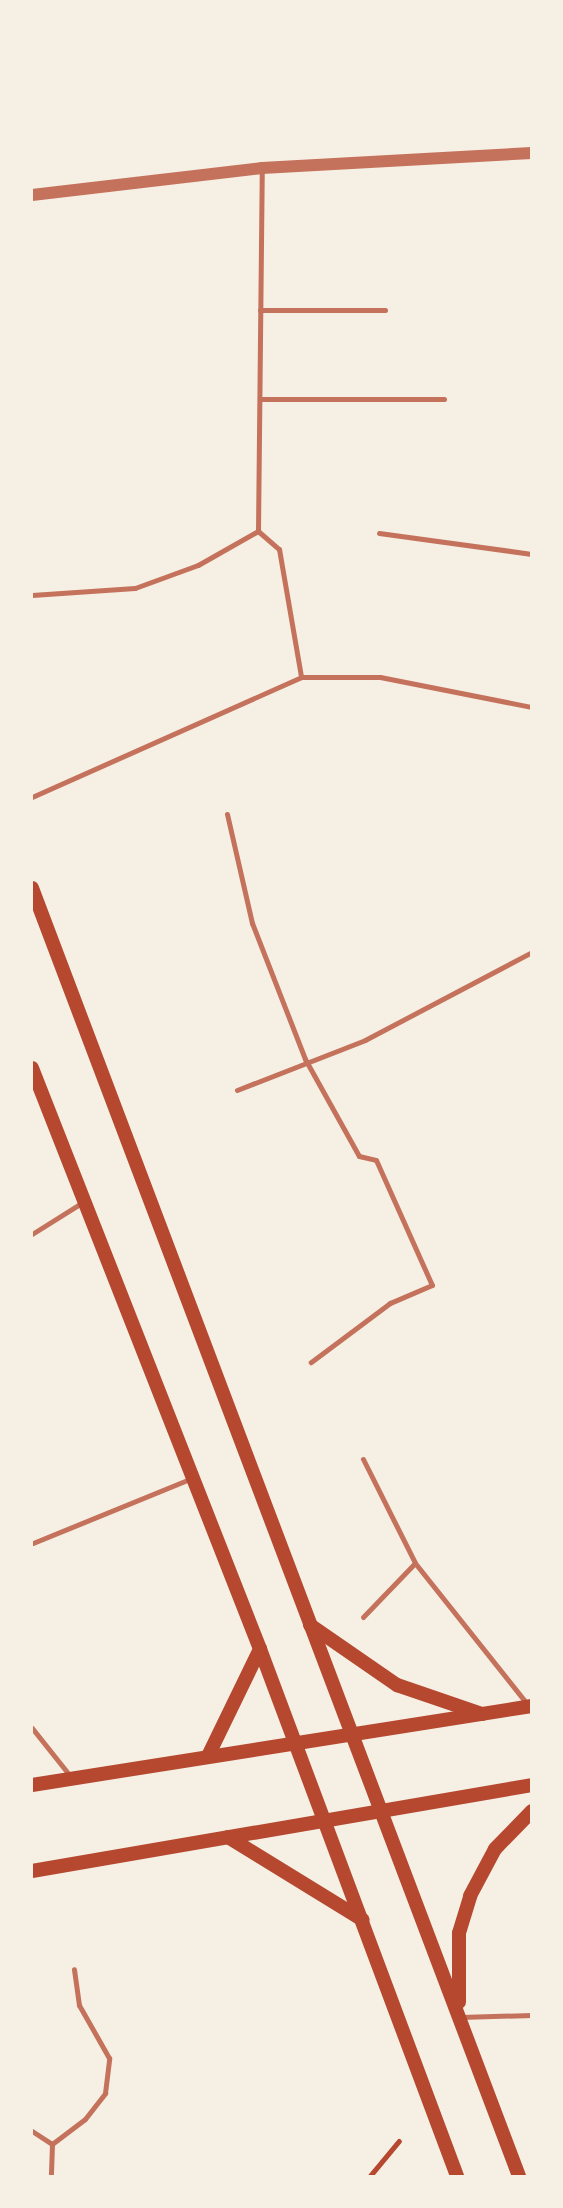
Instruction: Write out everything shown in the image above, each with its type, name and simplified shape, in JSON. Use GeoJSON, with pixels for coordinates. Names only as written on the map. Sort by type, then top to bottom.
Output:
{"type":"FeatureCollection","features":[{"type":"Feature","properties":{"kind":"main road"},"geometry":{"type":"LineString","coordinates":[[32,888],[519,2176]]}},
{"type":"Feature","properties":{"kind":"main road"},"geometry":{"type":"LineString","coordinates":[[32,1068],[190,1479],[260,1649],[457,2176]]}},
{"type":"Feature","properties":{"kind":"main road"},"geometry":{"type":"LineString","coordinates":[[309,1624],[397,1685],[491,1716]]}},
{"type":"Feature","properties":{"kind":"main road"},"geometry":{"type":"LineString","coordinates":[[209,1754],[260,1649]]}},
{"type":"Feature","properties":{"kind":"main road"},"geometry":{"type":"LineString","coordinates":[[32,1785],[209,1754],[491,1716],[530,1707]]}},
{"type":"Feature","properties":{"kind":"main road"},"geometry":{"type":"LineString","coordinates":[[32,1871],[531,1785]]}},
{"type":"Feature","properties":{"kind":"main road"},"geometry":{"type":"LineString","coordinates":[[460,2017],[456,1964],[470,1896],[495,1849],[531,1811]]}},
{"type":"Feature","properties":{"kind":"main road"},"geometry":{"type":"LineString","coordinates":[[228,1838],[363,1920]]}},
{"type":"Feature","properties":{"kind":"street"},"geometry":{"type":"LineString","coordinates":[[32,195],[262,168],[531,153]]}},
{"type":"Feature","properties":{"kind":"lane"},"geometry":{"type":"LineString","coordinates":[[258,531],[262,168]]}},
{"type":"Feature","properties":{"kind":"lane"},"geometry":{"type":"LineString","coordinates":[[260,310],[385,310]]}},
{"type":"Feature","properties":{"kind":"lane"},"geometry":{"type":"LineString","coordinates":[[260,399],[444,399]]}},
{"type":"Feature","properties":{"kind":"lane"},"geometry":{"type":"LineString","coordinates":[[32,595],[135,588],[198,565],[258,531]]}},
{"type":"Feature","properties":{"kind":"lane"},"geometry":{"type":"LineString","coordinates":[[258,531],[279,549],[301,677]]}},
{"type":"Feature","properties":{"kind":"lane"},"geometry":{"type":"LineString","coordinates":[[379,533],[531,554]]}},
{"type":"Feature","properties":{"kind":"lane"},"geometry":{"type":"LineString","coordinates":[[32,797],[301,677],[380,677],[531,707]]}},
{"type":"Feature","properties":{"kind":"lane"},"geometry":{"type":"LineString","coordinates":[[227,814],[252,923],[305,1059],[359,1156],[376,1160],[432,1285],[390,1303],[311,1362]]}},
{"type":"Feature","properties":{"kind":"lane"},"geometry":{"type":"LineString","coordinates":[[237,1090],[305,1059],[365,1040],[531,952]]}},
{"type":"Feature","properties":{"kind":"lane"},"geometry":{"type":"LineString","coordinates":[[32,1234],[83,1202]]}},
{"type":"Feature","properties":{"kind":"lane"},"geometry":{"type":"LineString","coordinates":[[363,1458],[415,1563],[530,1707]]}},
{"type":"Feature","properties":{"kind":"lane"},"geometry":{"type":"LineString","coordinates":[[33,1544],[190,1479]]}},
{"type":"Feature","properties":{"kind":"lane"},"geometry":{"type":"LineString","coordinates":[[363,1617],[415,1563]]}},
{"type":"Feature","properties":{"kind":"lane"},"geometry":{"type":"LineString","coordinates":[[32,1728],[72,1778]]}},
{"type":"Feature","properties":{"kind":"lane"},"geometry":{"type":"LineString","coordinates":[[52,2144],[85,2119],[105,2093],[109,2059],[79,2005],[74,1969]]}},
{"type":"Feature","properties":{"kind":"lane"},"geometry":{"type":"LineString","coordinates":[[460,2017],[531,2015]]}},
{"type":"Feature","properties":{"kind":"lane"},"geometry":{"type":"LineString","coordinates":[[32,2131],[52,2144]]}},
{"type":"Feature","properties":{"kind":"lane"},"geometry":{"type":"LineString","coordinates":[[51,2176],[52,2144]]}},
{"type":"Feature","properties":{"kind":"path"},"geometry":{"type":"LineString","coordinates":[[370,2176],[399,2141]]}}]}
